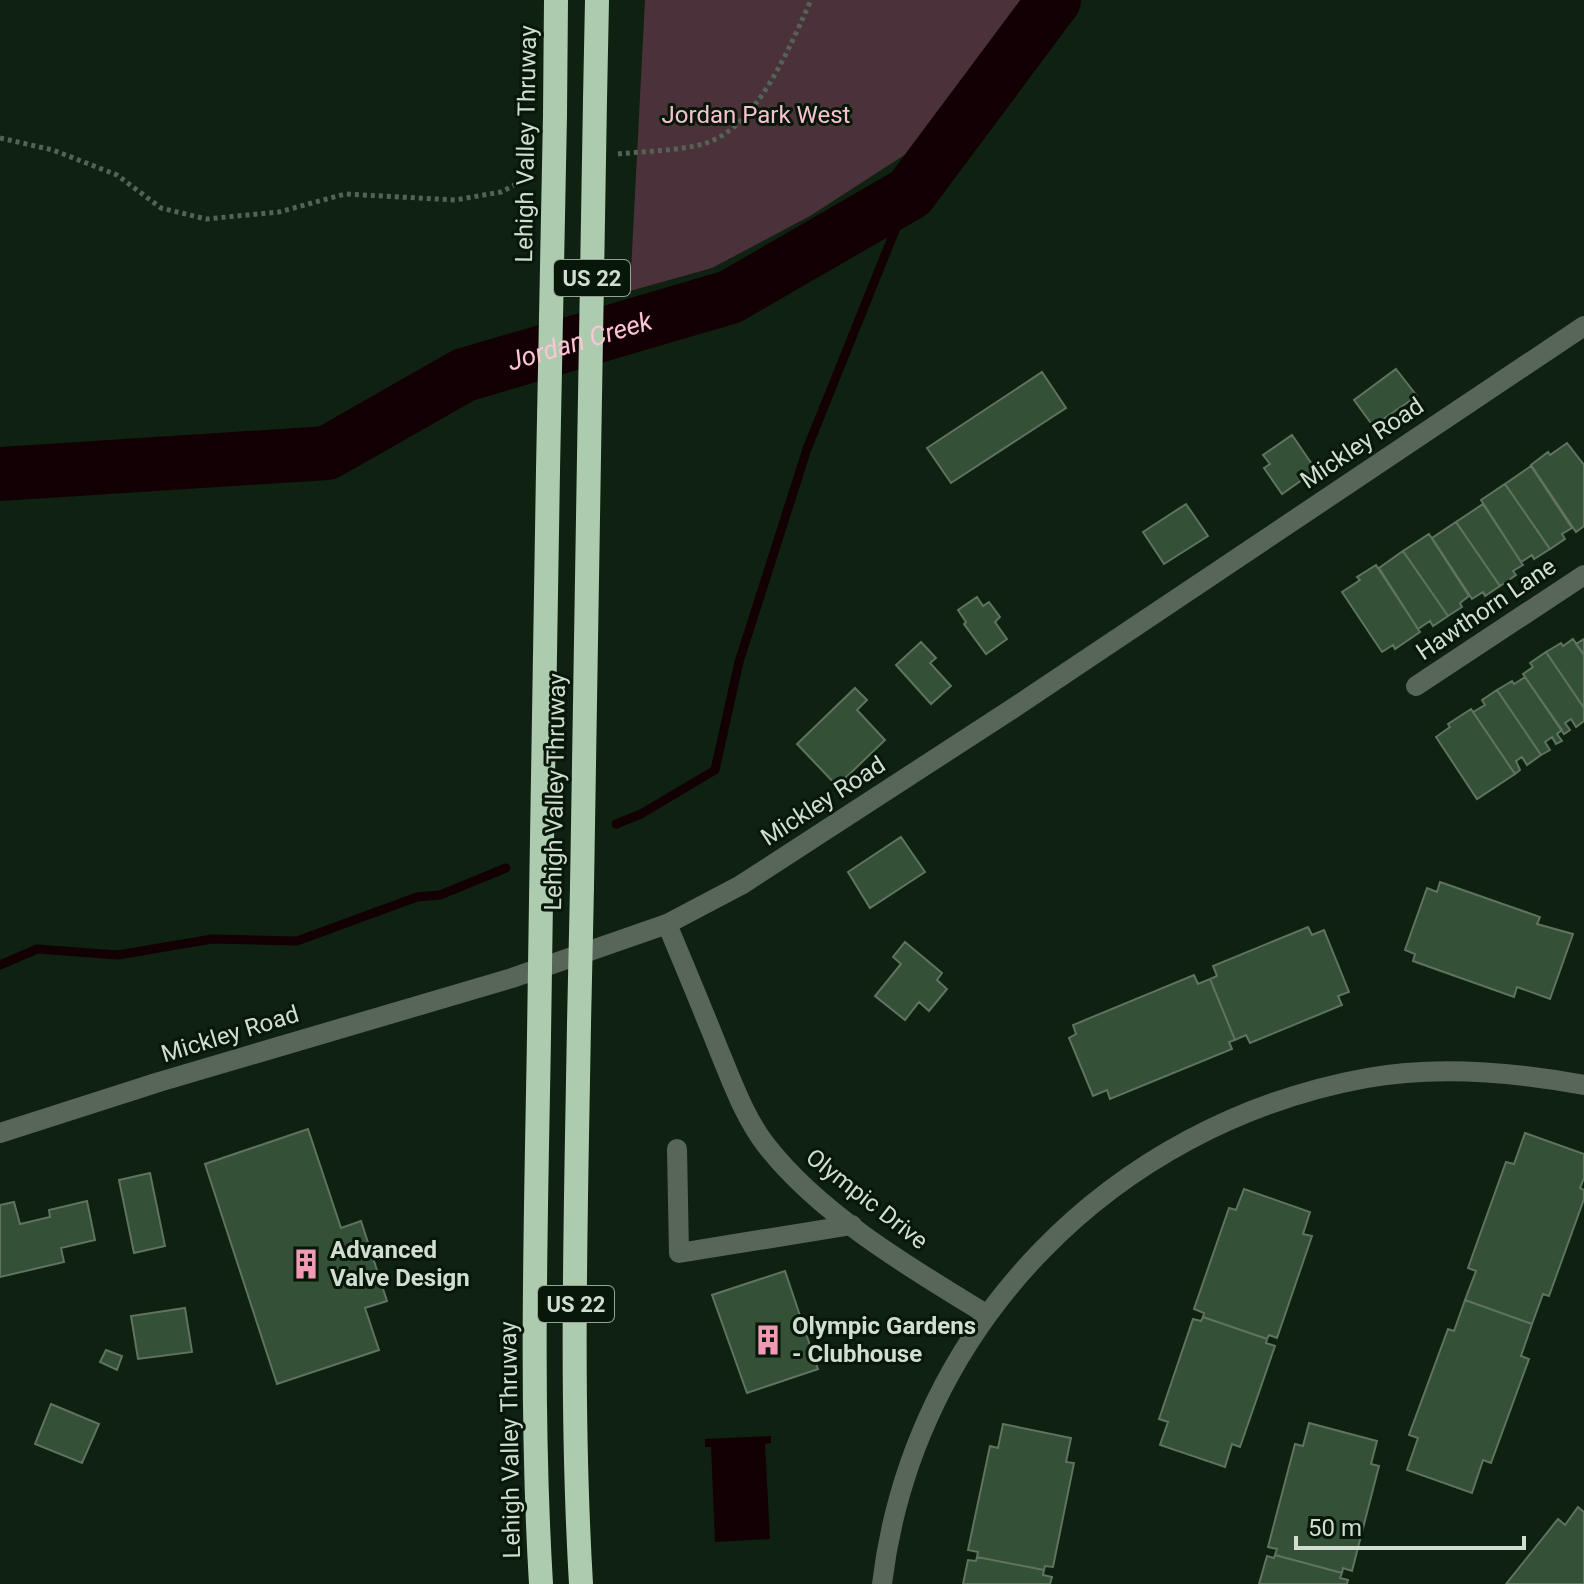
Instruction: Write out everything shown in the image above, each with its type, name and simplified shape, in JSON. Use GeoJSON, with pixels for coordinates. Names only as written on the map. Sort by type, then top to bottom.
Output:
{"type":"FeatureCollection","features":[{"type":"Feature","properties":{"kind":"highway","name":"Lehigh Valley Thruway"},"geometry":{"type":"LineString","coordinates":[[541,1584],[536,1393],[539,1036],[556,0]]}},
{"type":"Feature","properties":{"kind":"highway","name":"Lehigh Valley Thruway"},"geometry":{"type":"LineString","coordinates":[[581,1584],[576,1285],[597,0]]}},
{"type":"Feature","properties":{"kind":"street","name":"Mickley Road"},"geometry":{"type":"LineString","coordinates":[[0,1133],[159,1082],[512,978],[667,924],[741,885],[1012,709],[1584,326]]}},
{"type":"Feature","properties":{"kind":"street","name":"Hawthorn Lane"},"geometry":{"type":"LineString","coordinates":[[1416,686],[1584,575]]}},
{"type":"Feature","properties":{"kind":"street","name":"Olympic Drive"},"geometry":{"type":"LineString","coordinates":[[667,924],[742,1104],[764,1143],[793,1177],[852,1225],[917,1272],[986,1314]]}},
{"type":"Feature","properties":{"kind":"street"},"geometry":{"type":"LineString","coordinates":[[882,1584],[884,1561],[902,1486],[926,1420],[949,1373],[986,1314],[1036,1254],[1093,1202],[1141,1167],[1194,1136],[1250,1111],[1308,1091],[1368,1077],[1411,1072],[1480,1072],[1548,1078],[1584,1085]]}},
{"type":"Feature","properties":{"kind":"street"},"geometry":{"type":"LineString","coordinates":[[677,1149],[679,1253],[852,1225]]}},
{"type":"Feature","properties":{"kind":"path"},"geometry":{"type":"LineString","coordinates":[[617,154],[706,143],[740,122],[765,93],[811,0]]}},
{"type":"Feature","properties":{"kind":"path"},"geometry":{"type":"LineString","coordinates":[[0,138],[53,150],[117,175],[161,208],[206,219],[279,212],[345,194],[455,200],[501,192],[533,175]]}},
{"type":"Feature","properties":{"kind":"green space","name":"Jordan Park West"},"geometry":{"type":"Polygon","coordinates":[[[645,0],[1034,0],[980,72],[906,154],[810,216],[712,268],[630,291],[645,0]]]}},
{"type":"Feature","properties":{"kind":"shaded area"},"geometry":{"type":"Polygon","coordinates":[[[771,1436],[771,1443],[765,1444],[770,1539],[715,1542],[711,1447],[705,1447],[705,1439],[771,1436]]]}},
{"type":"Feature","properties":{"kind":"building"},"geometry":{"type":"Polygon","coordinates":[[[1396,369],[1417,396],[1373,426],[1354,400],[1396,369]]]}},
{"type":"Feature","properties":{"kind":"building"},"geometry":{"type":"Polygon","coordinates":[[[1042,372],[1066,408],[951,483],[927,448],[1042,372]]]}},
{"type":"Feature","properties":{"kind":"building"},"geometry":{"type":"Polygon","coordinates":[[[1292,435],[1316,470],[1282,494],[1264,468],[1270,464],[1263,455],[1292,435]]]}},
{"type":"Feature","properties":{"kind":"building"},"geometry":{"type":"Polygon","coordinates":[[[1567,443],[1584,465],[1584,526],[1576,532],[1531,465],[1567,443]]]}},
{"type":"Feature","properties":{"kind":"building"},"geometry":{"type":"Polygon","coordinates":[[[1531,466],[1572,528],[1562,534],[1565,539],[1550,549],[1505,484],[1531,466]]]}},
{"type":"Feature","properties":{"kind":"building"},"geometry":{"type":"Polygon","coordinates":[[[1505,484],[1550,549],[1534,559],[1532,555],[1521,562],[1481,500],[1505,484]]]}},
{"type":"Feature","properties":{"kind":"building"},"geometry":{"type":"Polygon","coordinates":[[[1186,504],[1208,536],[1164,564],[1143,532],[1186,504]]]}},
{"type":"Feature","properties":{"kind":"building"},"geometry":{"type":"Polygon","coordinates":[[[1483,504],[1523,565],[1513,571],[1516,575],[1500,586],[1456,522],[1483,504]]]}},
{"type":"Feature","properties":{"kind":"building"},"geometry":{"type":"Polygon","coordinates":[[[1456,522],[1500,586],[1485,596],[1483,592],[1472,599],[1432,538],[1456,522]]]}},
{"type":"Feature","properties":{"kind":"building"},"geometry":{"type":"Polygon","coordinates":[[[1429,534],[1469,596],[1460,603],[1462,607],[1448,616],[1403,551],[1429,534]]]}},
{"type":"Feature","properties":{"kind":"building"},"geometry":{"type":"Polygon","coordinates":[[[1403,551],[1448,616],[1433,626],[1430,621],[1418,629],[1379,568],[1403,551]]]}},
{"type":"Feature","properties":{"kind":"building"},"geometry":{"type":"Polygon","coordinates":[[[1376,565],[1420,632],[1395,649],[1393,645],[1382,652],[1342,592],[1360,580],[1357,577],[1376,565]]]}},
{"type":"Feature","properties":{"kind":"building"},"geometry":{"type":"Polygon","coordinates":[[[977,597],[983,606],[989,602],[1000,617],[995,622],[1007,639],[986,654],[964,624],[966,622],[958,610],[977,597]]]}},
{"type":"Feature","properties":{"kind":"building"},"geometry":{"type":"Polygon","coordinates":[[[1573,639],[1584,655],[1584,708],[1546,652],[1573,639]]]}},
{"type":"Feature","properties":{"kind":"building"},"geometry":{"type":"Polygon","coordinates":[[[1584,639],[1584,655],[1576,644],[1584,639]]]}},
{"type":"Feature","properties":{"kind":"building"},"geometry":{"type":"Polygon","coordinates":[[[921,642],[936,658],[930,663],[951,686],[931,704],[896,665],[921,642]]]}},
{"type":"Feature","properties":{"kind":"building"},"geometry":{"type":"Polygon","coordinates":[[[1546,652],[1584,708],[1584,721],[1576,727],[1571,719],[1565,723],[1570,730],[1564,734],[1523,674],[1533,667],[1530,663],[1546,652]]]}},
{"type":"Feature","properties":{"kind":"building"},"geometry":{"type":"Polygon","coordinates":[[[1525,677],[1562,730],[1557,734],[1562,741],[1556,744],[1552,737],[1545,742],[1550,750],[1541,755],[1497,690],[1525,677]]]}},
{"type":"Feature","properties":{"kind":"building"},"geometry":{"type":"Polygon","coordinates":[[[855,688],[867,700],[857,710],[885,740],[837,786],[797,744],[855,688]]]}},
{"type":"Feature","properties":{"kind":"building"},"geometry":{"type":"Polygon","coordinates":[[[1497,690],[1541,755],[1527,765],[1522,757],[1516,761],[1520,770],[1515,774],[1473,712],[1485,705],[1482,700],[1497,690]]]}},
{"type":"Feature","properties":{"kind":"building"},"geometry":{"type":"Polygon","coordinates":[[[1471,709],[1515,774],[1477,799],[1436,737],[1450,727],[1448,724],[1471,709]]]}},
{"type":"Feature","properties":{"kind":"building"},"geometry":{"type":"Polygon","coordinates":[[[901,837],[925,872],[870,908],[848,872],[901,837]]]}},
{"type":"Feature","properties":{"kind":"building"},"geometry":{"type":"Polygon","coordinates":[[[1440,882],[1540,917],[1537,924],[1573,934],[1550,999],[1517,987],[1514,997],[1413,961],[1415,954],[1405,950],[1427,888],[1437,892],[1440,882]]]}},
{"type":"Feature","properties":{"kind":"building"},"geometry":{"type":"Polygon","coordinates":[[[1308,927],[1312,935],[1324,930],[1349,992],[1338,996],[1342,1005],[1250,1043],[1246,1035],[1235,1040],[1210,979],[1217,976],[1213,966],[1308,927]]]}},
{"type":"Feature","properties":{"kind":"building"},"geometry":{"type":"Polygon","coordinates":[[[905,942],[942,973],[937,980],[947,989],[929,1011],[919,1002],[905,1020],[875,996],[901,964],[893,957],[905,942]]]}},
{"type":"Feature","properties":{"kind":"building"},"geometry":{"type":"Polygon","coordinates":[[[1194,975],[1198,984],[1210,979],[1235,1040],[1229,1042],[1232,1049],[1110,1099],[1107,1090],[1093,1096],[1069,1038],[1076,1034],[1073,1025],[1194,975]]]}},
{"type":"Feature","properties":{"kind":"building","name":"Advanced Valve Design"},"geometry":{"type":"Polygon","coordinates":[[[308,1129],[341,1228],[361,1221],[387,1301],[365,1308],[379,1350],[277,1384],[205,1164],[308,1129]]]}},
{"type":"Feature","properties":{"kind":"building"},"geometry":{"type":"Polygon","coordinates":[[[1525,1133],[1584,1154],[1584,1178],[1580,1188],[1584,1190],[1584,1199],[1549,1296],[1543,1294],[1532,1324],[1465,1300],[1476,1271],[1468,1268],[1506,1162],[1514,1164],[1525,1133]]]}},
{"type":"Feature","properties":{"kind":"building"},"geometry":{"type":"Polygon","coordinates":[[[150,1173],[165,1246],[134,1253],[119,1180],[150,1173]]]}},
{"type":"Feature","properties":{"kind":"building"},"geometry":{"type":"Polygon","coordinates":[[[1244,1189],[1310,1212],[1303,1234],[1312,1236],[1277,1338],[1269,1335],[1267,1339],[1203,1317],[1204,1313],[1194,1309],[1229,1208],[1236,1210],[1244,1189]]]}},
{"type":"Feature","properties":{"kind":"building"},"geometry":{"type":"Polygon","coordinates":[[[87,1201],[95,1240],[61,1248],[64,1262],[0,1277],[0,1205],[14,1202],[20,1224],[50,1217],[49,1210],[87,1201]]]}},
{"type":"Feature","properties":{"kind":"building","name":"Olympic Gardens - Clubhouse"},"geometry":{"type":"Polygon","coordinates":[[[785,1271],[818,1369],[747,1393],[712,1295],[785,1271]]]}},
{"type":"Feature","properties":{"kind":"building"},"geometry":{"type":"Polygon","coordinates":[[[1465,1300],[1532,1324],[1521,1356],[1529,1359],[1491,1463],[1483,1460],[1472,1493],[1407,1470],[1418,1438],[1409,1435],[1448,1329],[1454,1331],[1465,1300]]]}},
{"type":"Feature","properties":{"kind":"building"},"geometry":{"type":"Polygon","coordinates":[[[185,1308],[192,1352],[138,1359],[131,1316],[185,1308]]]}},
{"type":"Feature","properties":{"kind":"building"},"geometry":{"type":"Polygon","coordinates":[[[1203,1317],[1267,1339],[1266,1343],[1275,1346],[1240,1447],[1232,1444],[1225,1467],[1160,1445],[1168,1422],[1159,1419],[1193,1319],[1201,1321],[1203,1317]]]}},
{"type":"Feature","properties":{"kind":"building"},"geometry":{"type":"Polygon","coordinates":[[[106,1350],[122,1356],[117,1370],[100,1362],[106,1350]]]}},
{"type":"Feature","properties":{"kind":"building"},"geometry":{"type":"Polygon","coordinates":[[[51,1404],[99,1424],[82,1463],[35,1444],[51,1404]]]}},
{"type":"Feature","properties":{"kind":"building"},"geometry":{"type":"Polygon","coordinates":[[[1309,1423],[1377,1441],[1371,1464],[1379,1466],[1352,1571],[1343,1568],[1342,1573],[1275,1555],[1277,1549],[1268,1547],[1295,1444],[1303,1446],[1309,1423]]]}},
{"type":"Feature","properties":{"kind":"building"},"geometry":{"type":"Polygon","coordinates":[[[1003,1424],[1071,1438],[1066,1462],[1074,1463],[1053,1567],[1045,1566],[1044,1570],[977,1557],[978,1552],[968,1550],[990,1446],[998,1448],[1003,1424]]]}},
{"type":"Feature","properties":{"kind":"building"},"geometry":{"type":"Polygon","coordinates":[[[1578,1507],[1584,1512],[1584,1584],[1506,1584],[1558,1519],[1565,1525],[1578,1507]]]}},
{"type":"Feature","properties":{"kind":"building"},"geometry":{"type":"Polygon","coordinates":[[[1275,1555],[1342,1573],[1340,1578],[1348,1580],[1347,1584],[1259,1584],[1267,1556],[1274,1558],[1275,1555]]]}},
{"type":"Feature","properties":{"kind":"building"},"geometry":{"type":"Polygon","coordinates":[[[977,1557],[1044,1570],[1043,1575],[1052,1577],[1050,1584],[963,1584],[968,1560],[976,1561],[977,1557]]]}},
{"type":"Feature","properties":{"kind":"waterway","name":"Jordan Creek"},"geometry":{"type":"LineString","coordinates":[[0,474],[327,453],[464,375],[730,297],[910,193],[1054,0]]}},
{"type":"Feature","properties":{"kind":"waterway"},"geometry":{"type":"LineString","coordinates":[[616,824],[641,814],[715,770],[739,662],[807,449],[910,193]]}},
{"type":"Feature","properties":{"kind":"waterway"},"geometry":{"type":"LineString","coordinates":[[0,965],[37,949],[118,955],[212,939],[297,941],[417,897],[440,895],[506,868]]}},
{"type":"Feature","properties":{"kind":"place","name":"Advanced Valve Design"},"geometry":{"type":"Point","coordinates":[306,1264]}},
{"type":"Feature","properties":{"kind":"place","name":"Olympic Gardens - Clubhouse"},"geometry":{"type":"Point","coordinates":[768,1340]}}]}
